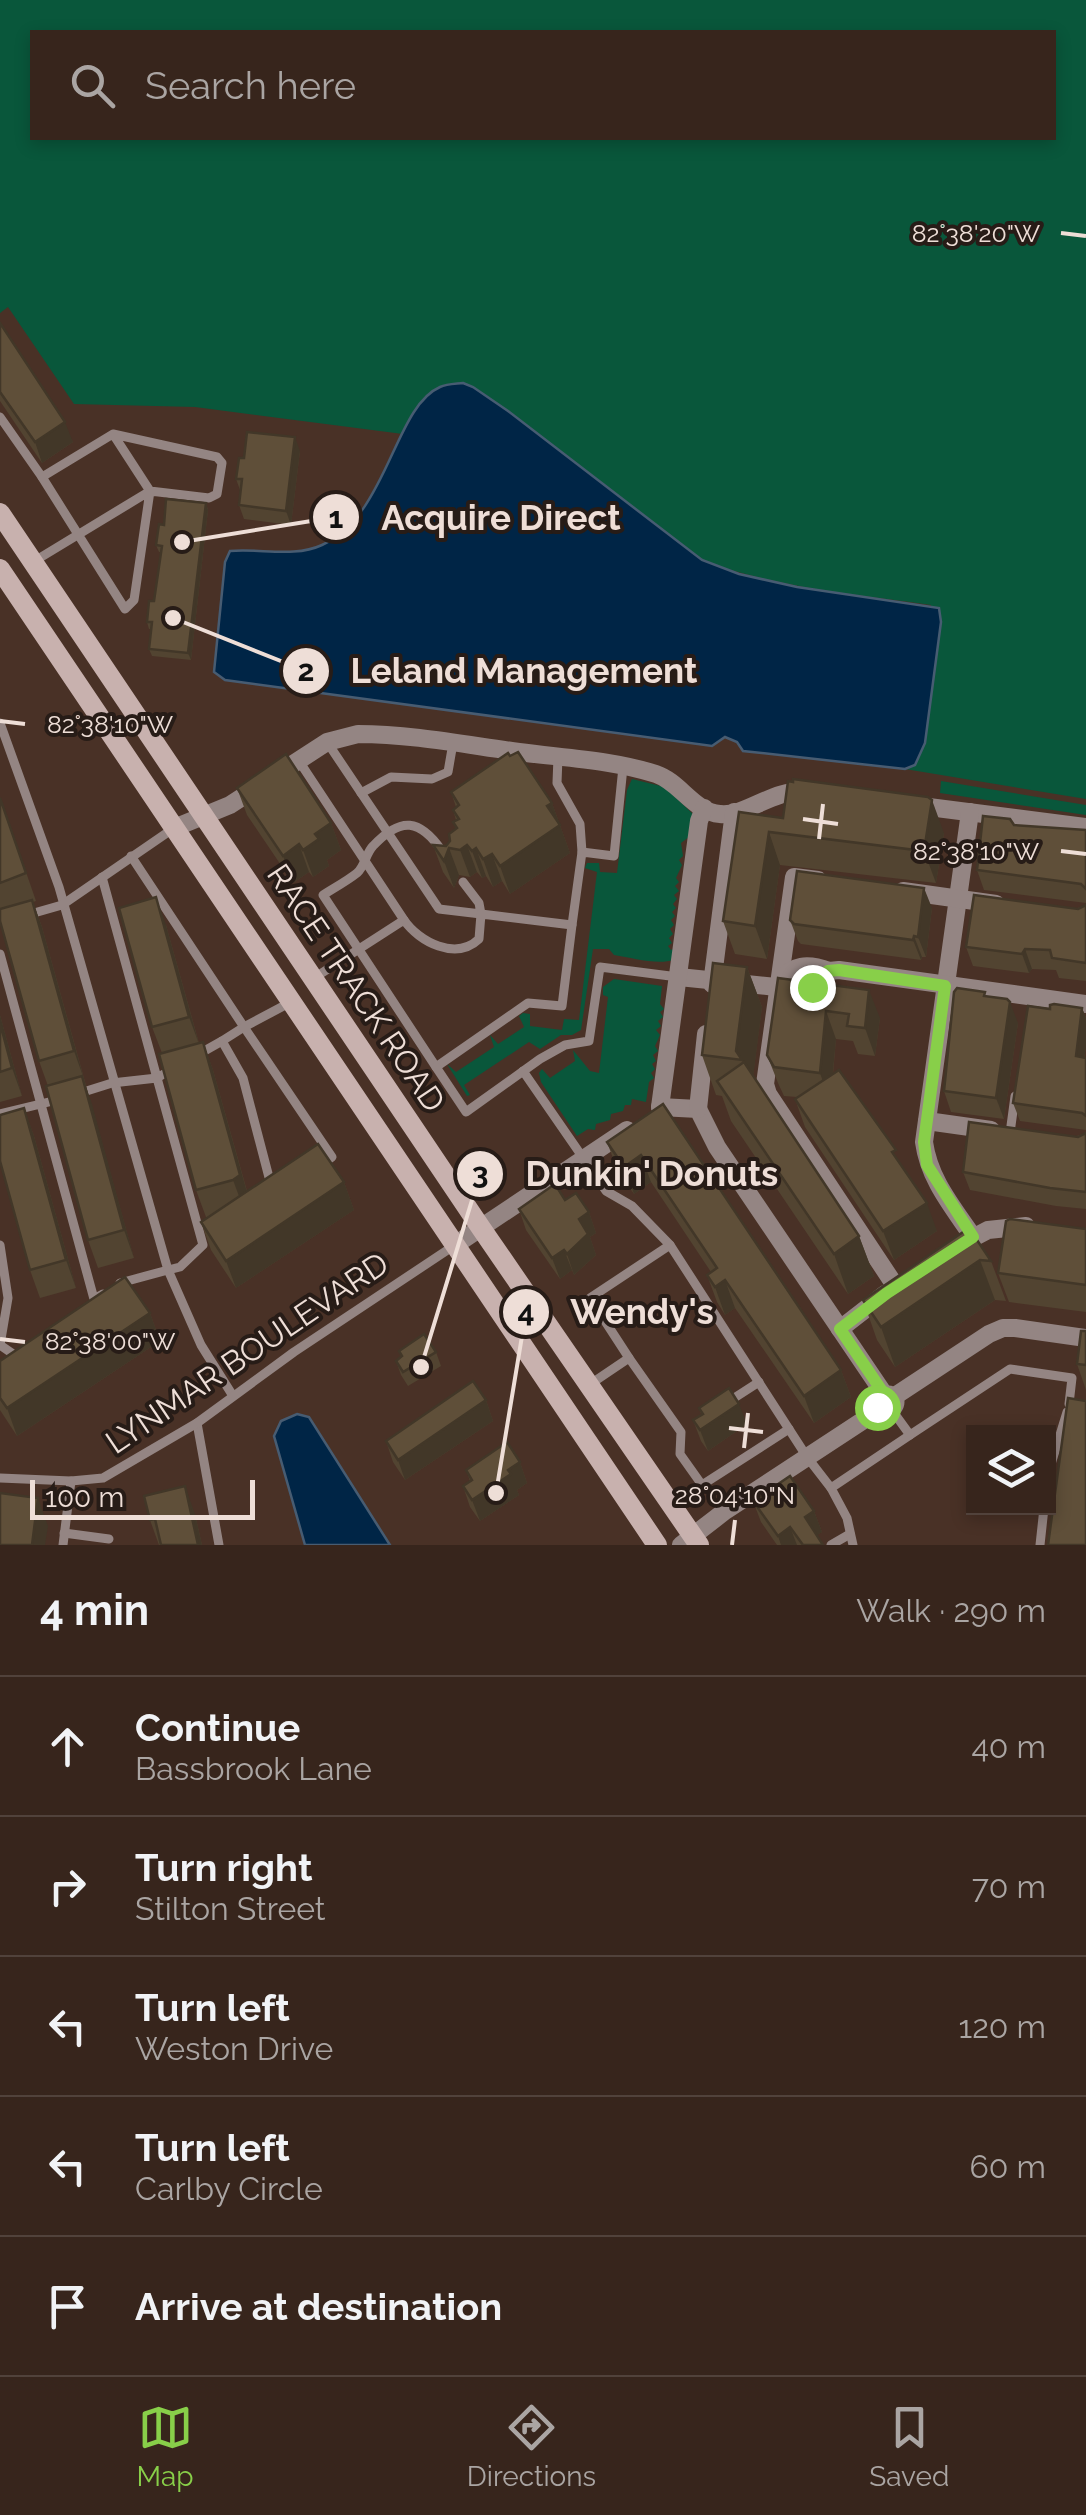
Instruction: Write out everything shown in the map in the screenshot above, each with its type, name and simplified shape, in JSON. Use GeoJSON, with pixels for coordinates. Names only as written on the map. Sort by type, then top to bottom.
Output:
{"type":"FeatureCollection","features":[{"type":"Feature","properties":{"kind":"main road","name":"RACE TRACK ROAD"},"geometry":{"type":"LineString","coordinates":[[0,513],[691,1542]]}},
{"type":"Feature","properties":{"kind":"main road"},"geometry":{"type":"LineString","coordinates":[[3,574],[33,562]]}},
{"type":"Feature","properties":{"kind":"main road","name":"RACE TRACK ROAD"},"geometry":{"type":"LineString","coordinates":[[3,574],[657,1545]]}},
{"type":"Feature","properties":{"kind":"street"},"geometry":{"type":"LineString","coordinates":[[174,828],[230,805],[326,742],[371,734],[658,774],[716,814],[734,812],[794,790],[831,794]]}},
{"type":"Feature","properties":{"kind":"street"},"geometry":{"type":"LineString","coordinates":[[902,803],[1086,827]]}},
{"type":"Feature","properties":{"kind":"street"},"geometry":{"type":"LineString","coordinates":[[660,1108],[704,808]]}},
{"type":"Feature","properties":{"kind":"street"},"geometry":{"type":"LineString","coordinates":[[734,812],[698,1108],[717,1147],[888,1402]]}},
{"type":"Feature","properties":{"kind":"street"},"geometry":{"type":"LineString","coordinates":[[970,812],[924,1142],[927,1165],[973,1237]]}},
{"type":"Feature","properties":{"kind":"street"},"geometry":{"type":"LineString","coordinates":[[830,882],[794,877],[765,1084],[768,1094],[904,1282],[840,1329]]}},
{"type":"Feature","properties":{"kind":"street"},"geometry":{"type":"LineString","coordinates":[[885,889],[1013,906]]}},
{"type":"Feature","properties":{"kind":"street"},"geometry":{"type":"LineString","coordinates":[[678,977],[710,999],[776,987],[789,970],[799,966],[1086,1004]]}},
{"type":"Feature","properties":{"kind":"street"},"geometry":{"type":"LineString","coordinates":[[455,1245],[660,1108],[698,1108]]}},
{"type":"Feature","properties":{"kind":"street"},"geometry":{"type":"LineString","coordinates":[[926,1121],[1020,1134]]}},
{"type":"Feature","properties":{"kind":"street"},"geometry":{"type":"LineString","coordinates":[[942,1257],[973,1237],[1008,1226],[1051,1228]]}},
{"type":"Feature","properties":{"kind":"street"},"geometry":{"type":"LineString","coordinates":[[691,1542],[724,1511],[989,1334],[1003,1328],[1086,1338]]}},
{"type":"Feature","properties":{"kind":"lane"},"geometry":{"type":"LineString","coordinates":[[0,417],[124,608],[134,600],[150,491],[114,434]]}},
{"type":"Feature","properties":{"kind":"lane"},"geometry":{"type":"LineString","coordinates":[[33,562],[150,491],[209,498],[217,494],[222,463],[217,457],[114,434],[42,477]]}},
{"type":"Feature","properties":{"kind":"lane"},"geometry":{"type":"LineString","coordinates":[[0,722],[59,887],[168,1270],[201,1345],[233,1396]]}},
{"type":"Feature","properties":{"kind":"lane"},"geometry":{"type":"LineString","coordinates":[[326,742],[439,909],[572,926]]}},
{"type":"Feature","properties":{"kind":"lane"},"geometry":{"type":"LineString","coordinates":[[362,794],[391,777],[432,779],[448,772],[452,743]]}},
{"type":"Feature","properties":{"kind":"lane"},"geometry":{"type":"LineString","coordinates":[[436,1067],[528,1003],[562,1006],[582,852],[580,824],[557,782],[558,758]]}},
{"type":"Feature","properties":{"kind":"lane"},"geometry":{"type":"LineString","coordinates":[[298,759],[404,920],[424,941],[462,947],[472,946],[479,939],[478,903],[463,882]]}},
{"type":"Feature","properties":{"kind":"lane"},"geometry":{"type":"LineString","coordinates":[[582,852],[614,856],[623,767]]}},
{"type":"Feature","properties":{"kind":"lane"},"geometry":{"type":"LineString","coordinates":[[452,866],[430,834],[419,826],[403,824],[370,848],[359,872],[323,895],[466,1112],[565,1044],[589,1041],[600,967],[678,977]]}},
{"type":"Feature","properties":{"kind":"lane"},"geometry":{"type":"LineString","coordinates":[[16,918],[62,905],[174,828]]}},
{"type":"Feature","properties":{"kind":"lane"},"geometry":{"type":"LineString","coordinates":[[130,856],[332,1157],[318,1167]]}},
{"type":"Feature","properties":{"kind":"lane"},"geometry":{"type":"LineString","coordinates":[[102,877],[203,1245]]}},
{"type":"Feature","properties":{"kind":"lane"},"geometry":{"type":"LineString","coordinates":[[314,978],[404,920]]}},
{"type":"Feature","properties":{"kind":"lane"},"geometry":{"type":"LineString","coordinates":[[0,954],[94,1299]]}},
{"type":"Feature","properties":{"kind":"lane"},"geometry":{"type":"LineString","coordinates":[[1027,1016],[1030,996]]}},
{"type":"Feature","properties":{"kind":"lane"},"geometry":{"type":"LineString","coordinates":[[0,1114],[112,1083],[157,1078],[291,1002]]}},
{"type":"Feature","properties":{"kind":"lane"},"geometry":{"type":"LineString","coordinates":[[222,1041],[243,1078],[274,1196]]}},
{"type":"Feature","properties":{"kind":"lane"},"geometry":{"type":"LineString","coordinates":[[523,1071],[606,1191],[632,1206],[670,1245],[831,1488],[852,1540],[832,1545]]}},
{"type":"Feature","properties":{"kind":"lane"},"geometry":{"type":"LineString","coordinates":[[1016,1094],[1020,1134]]}},
{"type":"Feature","properties":{"kind":"lane"},"geometry":{"type":"LineString","coordinates":[[79,1311],[120,1283],[180,1267],[217,1235]]}},
{"type":"Feature","properties":{"kind":"lane"},"geometry":{"type":"LineString","coordinates":[[0,1245],[8,1298],[0,1345],[16,1356],[32,1345]]}},
{"type":"Feature","properties":{"kind":"lane","name":"LYNMAR BOULEVARD"},"geometry":{"type":"LineString","coordinates":[[0,1478],[103,1478],[197,1423],[455,1245]]}},
{"type":"Feature","properties":{"kind":"lane"},"geometry":{"type":"LineString","coordinates":[[670,1245],[590,1298],[681,1432],[680,1454],[702,1485],[790,1429]]}},
{"type":"Feature","properties":{"kind":"lane"},"geometry":{"type":"LineString","coordinates":[[588,1385],[629,1358]]}},
{"type":"Feature","properties":{"kind":"lane"},"geometry":{"type":"LineString","coordinates":[[831,1488],[1010,1369],[1072,1378],[1056,1447]]}},
{"type":"Feature","properties":{"kind":"lane"},"geometry":{"type":"LineString","coordinates":[[712,1412],[760,1382]]}},
{"type":"Feature","properties":{"kind":"lane"},"geometry":{"type":"LineString","coordinates":[[888,1402],[910,1435]]}},
{"type":"Feature","properties":{"kind":"lane"},"geometry":{"type":"LineString","coordinates":[[1069,1404],[1086,1406]]}},
{"type":"Feature","properties":{"kind":"lane"},"geometry":{"type":"LineString","coordinates":[[681,1432],[697,1422]]}},
{"type":"Feature","properties":{"kind":"lane"},"geometry":{"type":"LineString","coordinates":[[197,1423],[219,1545]]}},
{"type":"Feature","properties":{"kind":"lane"},"geometry":{"type":"LineString","coordinates":[[63,1545],[71,1481]]}},
{"type":"Feature","properties":{"kind":"lane"},"geometry":{"type":"LineString","coordinates":[[1040,1545],[1043,1515]]}},
{"type":"Feature","properties":{"kind":"lane"},"geometry":{"type":"LineString","coordinates":[[64,1533],[108,1539]]}},
{"type":"Feature","properties":{"kind":"green space"},"geometry":{"type":"Polygon","coordinates":[[[0,0],[1086,0],[1086,799],[905,769],[915,765],[931,605],[786,584],[702,560],[508,411],[419,406],[403,434],[195,407],[74,404],[8,307],[0,313],[0,0]]]}},
{"type":"Feature","properties":{"kind":"green space"},"geometry":{"type":"Polygon","coordinates":[[[632,779],[665,787],[695,816],[694,833],[681,843],[682,865],[675,886],[679,891],[674,895],[674,925],[670,929],[673,934],[669,938],[672,943],[668,946],[671,950],[676,947],[674,960],[644,960],[614,955],[609,949],[593,949],[581,1030],[561,1035],[540,1049],[529,1042],[464,1085],[470,1095],[467,1096],[447,1064],[456,1072],[494,1047],[490,1035],[498,1044],[524,1027],[519,1016],[523,1013],[530,1014],[530,1026],[562,1030],[564,1019],[579,1020],[597,872],[585,868],[587,863],[599,863],[600,872],[617,873],[627,790],[632,779]]]}},
{"type":"Feature","properties":{"kind":"green space"},"geometry":{"type":"Polygon","coordinates":[[[941,781],[1086,805],[1086,815],[940,793],[941,781]]]}},
{"type":"Feature","properties":{"kind":"green space"},"geometry":{"type":"Polygon","coordinates":[[[614,979],[662,986],[660,1004],[664,1009],[658,1021],[661,1026],[656,1030],[660,1035],[655,1046],[658,1051],[653,1055],[654,1078],[649,1082],[646,1102],[632,1099],[623,1111],[611,1114],[610,1120],[577,1136],[539,1073],[542,1069],[550,1078],[575,1061],[573,1050],[590,1071],[599,1073],[608,997],[603,995],[603,987],[614,979]]]}},
{"type":"Feature","properties":{"kind":"water"},"geometry":{"type":"Polygon","coordinates":[[[463,383],[508,411],[702,560],[739,574],[797,587],[939,608],[941,622],[925,743],[915,765],[905,769],[743,751],[737,742],[725,737],[712,746],[225,680],[214,672],[225,562],[230,551],[311,549],[344,530],[376,487],[424,398],[440,387],[463,383]]]}},
{"type":"Feature","properties":{"kind":"water"},"geometry":{"type":"Polygon","coordinates":[[[297,1414],[309,1417],[390,1545],[305,1545],[274,1436],[281,1421],[297,1414]]]}},
{"type":"Feature","properties":{"kind":"building"},"geometry":{"type":"Polygon","coordinates":[[[0,323],[65,422],[35,442],[0,392],[0,323]]]}},
{"type":"Feature","properties":{"kind":"building"},"geometry":{"type":"Polygon","coordinates":[[[247,432],[295,437],[286,511],[239,505],[242,479],[236,479],[239,458],[244,458],[247,432]]]}},
{"type":"Feature","properties":{"kind":"building"},"geometry":{"type":"Polygon","coordinates":[[[166,499],[206,503],[188,653],[149,649],[149,601],[154,601],[162,546],[156,545],[159,524],[164,525],[166,499]]]}},
{"type":"Feature","properties":{"kind":"building"},"geometry":{"type":"Polygon","coordinates":[[[518,752],[552,803],[547,806],[560,825],[500,866],[492,854],[483,859],[476,848],[472,851],[467,845],[460,850],[449,848],[444,861],[433,845],[446,846],[449,834],[457,828],[453,822],[459,819],[453,810],[459,805],[451,792],[508,753],[510,756],[518,752]]]}},
{"type":"Feature","properties":{"kind":"building"},"geometry":{"type":"Polygon","coordinates":[[[286,754],[331,823],[315,834],[319,839],[303,850],[299,844],[283,856],[237,788],[286,754]]]}},
{"type":"Feature","properties":{"kind":"building"},"geometry":{"type":"Polygon","coordinates":[[[788,781],[928,797],[932,800],[924,851],[769,832],[755,926],[723,921],[739,812],[783,818],[788,781]]]}},
{"type":"Feature","properties":{"kind":"building"},"geometry":{"type":"Polygon","coordinates":[[[0,798],[26,873],[0,883],[0,798]]]}},
{"type":"Feature","properties":{"kind":"building"},"geometry":{"type":"Polygon","coordinates":[[[983,816],[1010,819],[1014,825],[1086,830],[1086,889],[1081,884],[977,870],[983,816]]]}},
{"type":"Feature","properties":{"kind":"building"},"geometry":{"type":"Polygon","coordinates":[[[797,871],[924,888],[918,937],[913,940],[794,924],[790,920],[797,871]]]}},
{"type":"Feature","properties":{"kind":"building"},"geometry":{"type":"Polygon","coordinates":[[[974,895],[1078,909],[1086,905],[1086,963],[1052,958],[1050,950],[1025,949],[1022,954],[966,947],[974,895]]]}},
{"type":"Feature","properties":{"kind":"building"},"geometry":{"type":"Polygon","coordinates":[[[156,897],[189,1017],[152,1027],[119,908],[156,897]]]}},
{"type":"Feature","properties":{"kind":"building"},"geometry":{"type":"Polygon","coordinates":[[[32,900],[74,1051],[39,1061],[0,921],[0,909],[32,900]]]}},
{"type":"Feature","properties":{"kind":"building"},"geometry":{"type":"Polygon","coordinates":[[[713,963],[747,967],[736,1051],[742,1060],[702,1055],[713,963]]]}},
{"type":"Feature","properties":{"kind":"building"},"geometry":{"type":"Polygon","coordinates":[[[778,978],[869,990],[865,1028],[847,1026],[849,1014],[826,1011],[820,1073],[774,1067],[767,1055],[778,978]]]}},
{"type":"Feature","properties":{"kind":"building"},"geometry":{"type":"Polygon","coordinates":[[[957,988],[985,992],[984,996],[1010,1002],[996,1098],[944,1091],[957,988]]]}},
{"type":"Feature","properties":{"kind":"building"},"geometry":{"type":"Polygon","coordinates":[[[1054,1004],[1082,1008],[1076,1056],[1086,1058],[1086,1116],[1013,1103],[1028,1006],[1050,1009],[1054,1004]]]}},
{"type":"Feature","properties":{"kind":"building"},"geometry":{"type":"Polygon","coordinates":[[[0,1023],[12,1068],[0,1072],[0,1023]]]}},
{"type":"Feature","properties":{"kind":"building"},"geometry":{"type":"Polygon","coordinates":[[[203,1042],[240,1175],[196,1190],[159,1054],[203,1042]]]}},
{"type":"Feature","properties":{"kind":"building"},"geometry":{"type":"Polygon","coordinates":[[[744,1062],[859,1236],[834,1254],[717,1081],[744,1062]]]}},
{"type":"Feature","properties":{"kind":"building"},"geometry":{"type":"Polygon","coordinates":[[[839,1070],[896,1150],[892,1152],[927,1203],[883,1231],[795,1099],[839,1070]]]}},
{"type":"Feature","properties":{"kind":"building"},"geometry":{"type":"Polygon","coordinates":[[[82,1076],[124,1230],[88,1240],[46,1086],[82,1076]]]}},
{"type":"Feature","properties":{"kind":"building"},"geometry":{"type":"Polygon","coordinates":[[[663,1104],[841,1370],[804,1396],[725,1280],[715,1287],[707,1275],[717,1268],[641,1155],[624,1167],[607,1142],[663,1104]]]}},
{"type":"Feature","properties":{"kind":"building"},"geometry":{"type":"Polygon","coordinates":[[[24,1108],[66,1260],[30,1270],[0,1161],[0,1115],[24,1108]]]}},
{"type":"Feature","properties":{"kind":"building"},"geometry":{"type":"Polygon","coordinates":[[[969,1122],[1078,1137],[1086,1133],[1086,1192],[963,1172],[969,1122]]]}},
{"type":"Feature","properties":{"kind":"building"},"geometry":{"type":"Polygon","coordinates":[[[318,1144],[344,1182],[226,1261],[201,1222],[318,1144]]]}},
{"type":"Feature","properties":{"kind":"building"},"geometry":{"type":"Polygon","coordinates":[[[555,1184],[565,1200],[576,1193],[589,1212],[579,1219],[588,1234],[567,1254],[564,1250],[552,1258],[519,1209],[555,1184]]]}},
{"type":"Feature","properties":{"kind":"building"},"geometry":{"type":"Polygon","coordinates":[[[1006,1221],[1086,1229],[1086,1285],[998,1273],[1006,1221]]]}},
{"type":"Feature","properties":{"kind":"building"},"geometry":{"type":"Polygon","coordinates":[[[969,1228],[991,1261],[980,1260],[881,1327],[863,1300],[969,1228]]]}},
{"type":"Feature","properties":{"kind":"building"},"geometry":{"type":"Polygon","coordinates":[[[125,1277],[150,1313],[7,1408],[0,1398],[0,1361],[125,1277]]]}},
{"type":"Feature","properties":{"kind":"building"},"geometry":{"type":"Polygon","coordinates":[[[1081,1331],[1086,1331],[1086,1365],[1077,1364],[1081,1331]]]}},
{"type":"Feature","properties":{"kind":"building"},"geometry":{"type":"Polygon","coordinates":[[[424,1334],[436,1352],[403,1372],[396,1361],[402,1356],[399,1351],[424,1334]]]}},
{"type":"Feature","properties":{"kind":"building"},"geometry":{"type":"Polygon","coordinates":[[[473,1381],[486,1400],[398,1460],[386,1441],[473,1381]]]}},
{"type":"Feature","properties":{"kind":"building"},"geometry":{"type":"Polygon","coordinates":[[[729,1388],[739,1404],[700,1430],[693,1420],[703,1414],[699,1408],[729,1388]]]}},
{"type":"Feature","properties":{"kind":"building"},"geometry":{"type":"Polygon","coordinates":[[[1068,1398],[1086,1401],[1086,1545],[1048,1545],[1052,1515],[1056,1515],[1068,1398]]]}},
{"type":"Feature","properties":{"kind":"building"},"geometry":{"type":"Polygon","coordinates":[[[507,1442],[520,1462],[508,1470],[511,1474],[472,1500],[463,1486],[472,1480],[466,1470],[507,1442]]]}},
{"type":"Feature","properties":{"kind":"building"},"geometry":{"type":"Polygon","coordinates":[[[790,1476],[814,1511],[805,1517],[823,1545],[803,1545],[790,1527],[778,1536],[753,1501],[790,1476]]]}},
{"type":"Feature","properties":{"kind":"building"},"geometry":{"type":"Polygon","coordinates":[[[185,1486],[198,1545],[161,1545],[144,1496],[185,1486]]]}},
{"type":"Feature","properties":{"kind":"building"},"geometry":{"type":"Polygon","coordinates":[[[0,1493],[38,1498],[32,1545],[0,1545],[0,1493]]]}},
{"type":"Feature","properties":{"kind":"place","name":"Acquire Direct"},"geometry":{"type":"Point","coordinates":[182,542]}},
{"type":"Feature","properties":{"kind":"place","name":"Leland Management"},"geometry":{"type":"Point","coordinates":[173,618]}},
{"type":"Feature","properties":{"kind":"place","name":"Dunkin' Donuts"},"geometry":{"type":"Point","coordinates":[421,1367]}},
{"type":"Feature","properties":{"kind":"place","name":"Wendy's"},"geometry":{"type":"Point","coordinates":[496,1493]}},
{"type":"Feature","properties":{"kind":"route"},"geometry":{"type":"LineString","coordinates":[[812,987],[828,971],[839,970],[945,986],[924,1142],[927,1165],[973,1237],[840,1329],[882,1391],[876,1398],[877,1407]]}}]}
